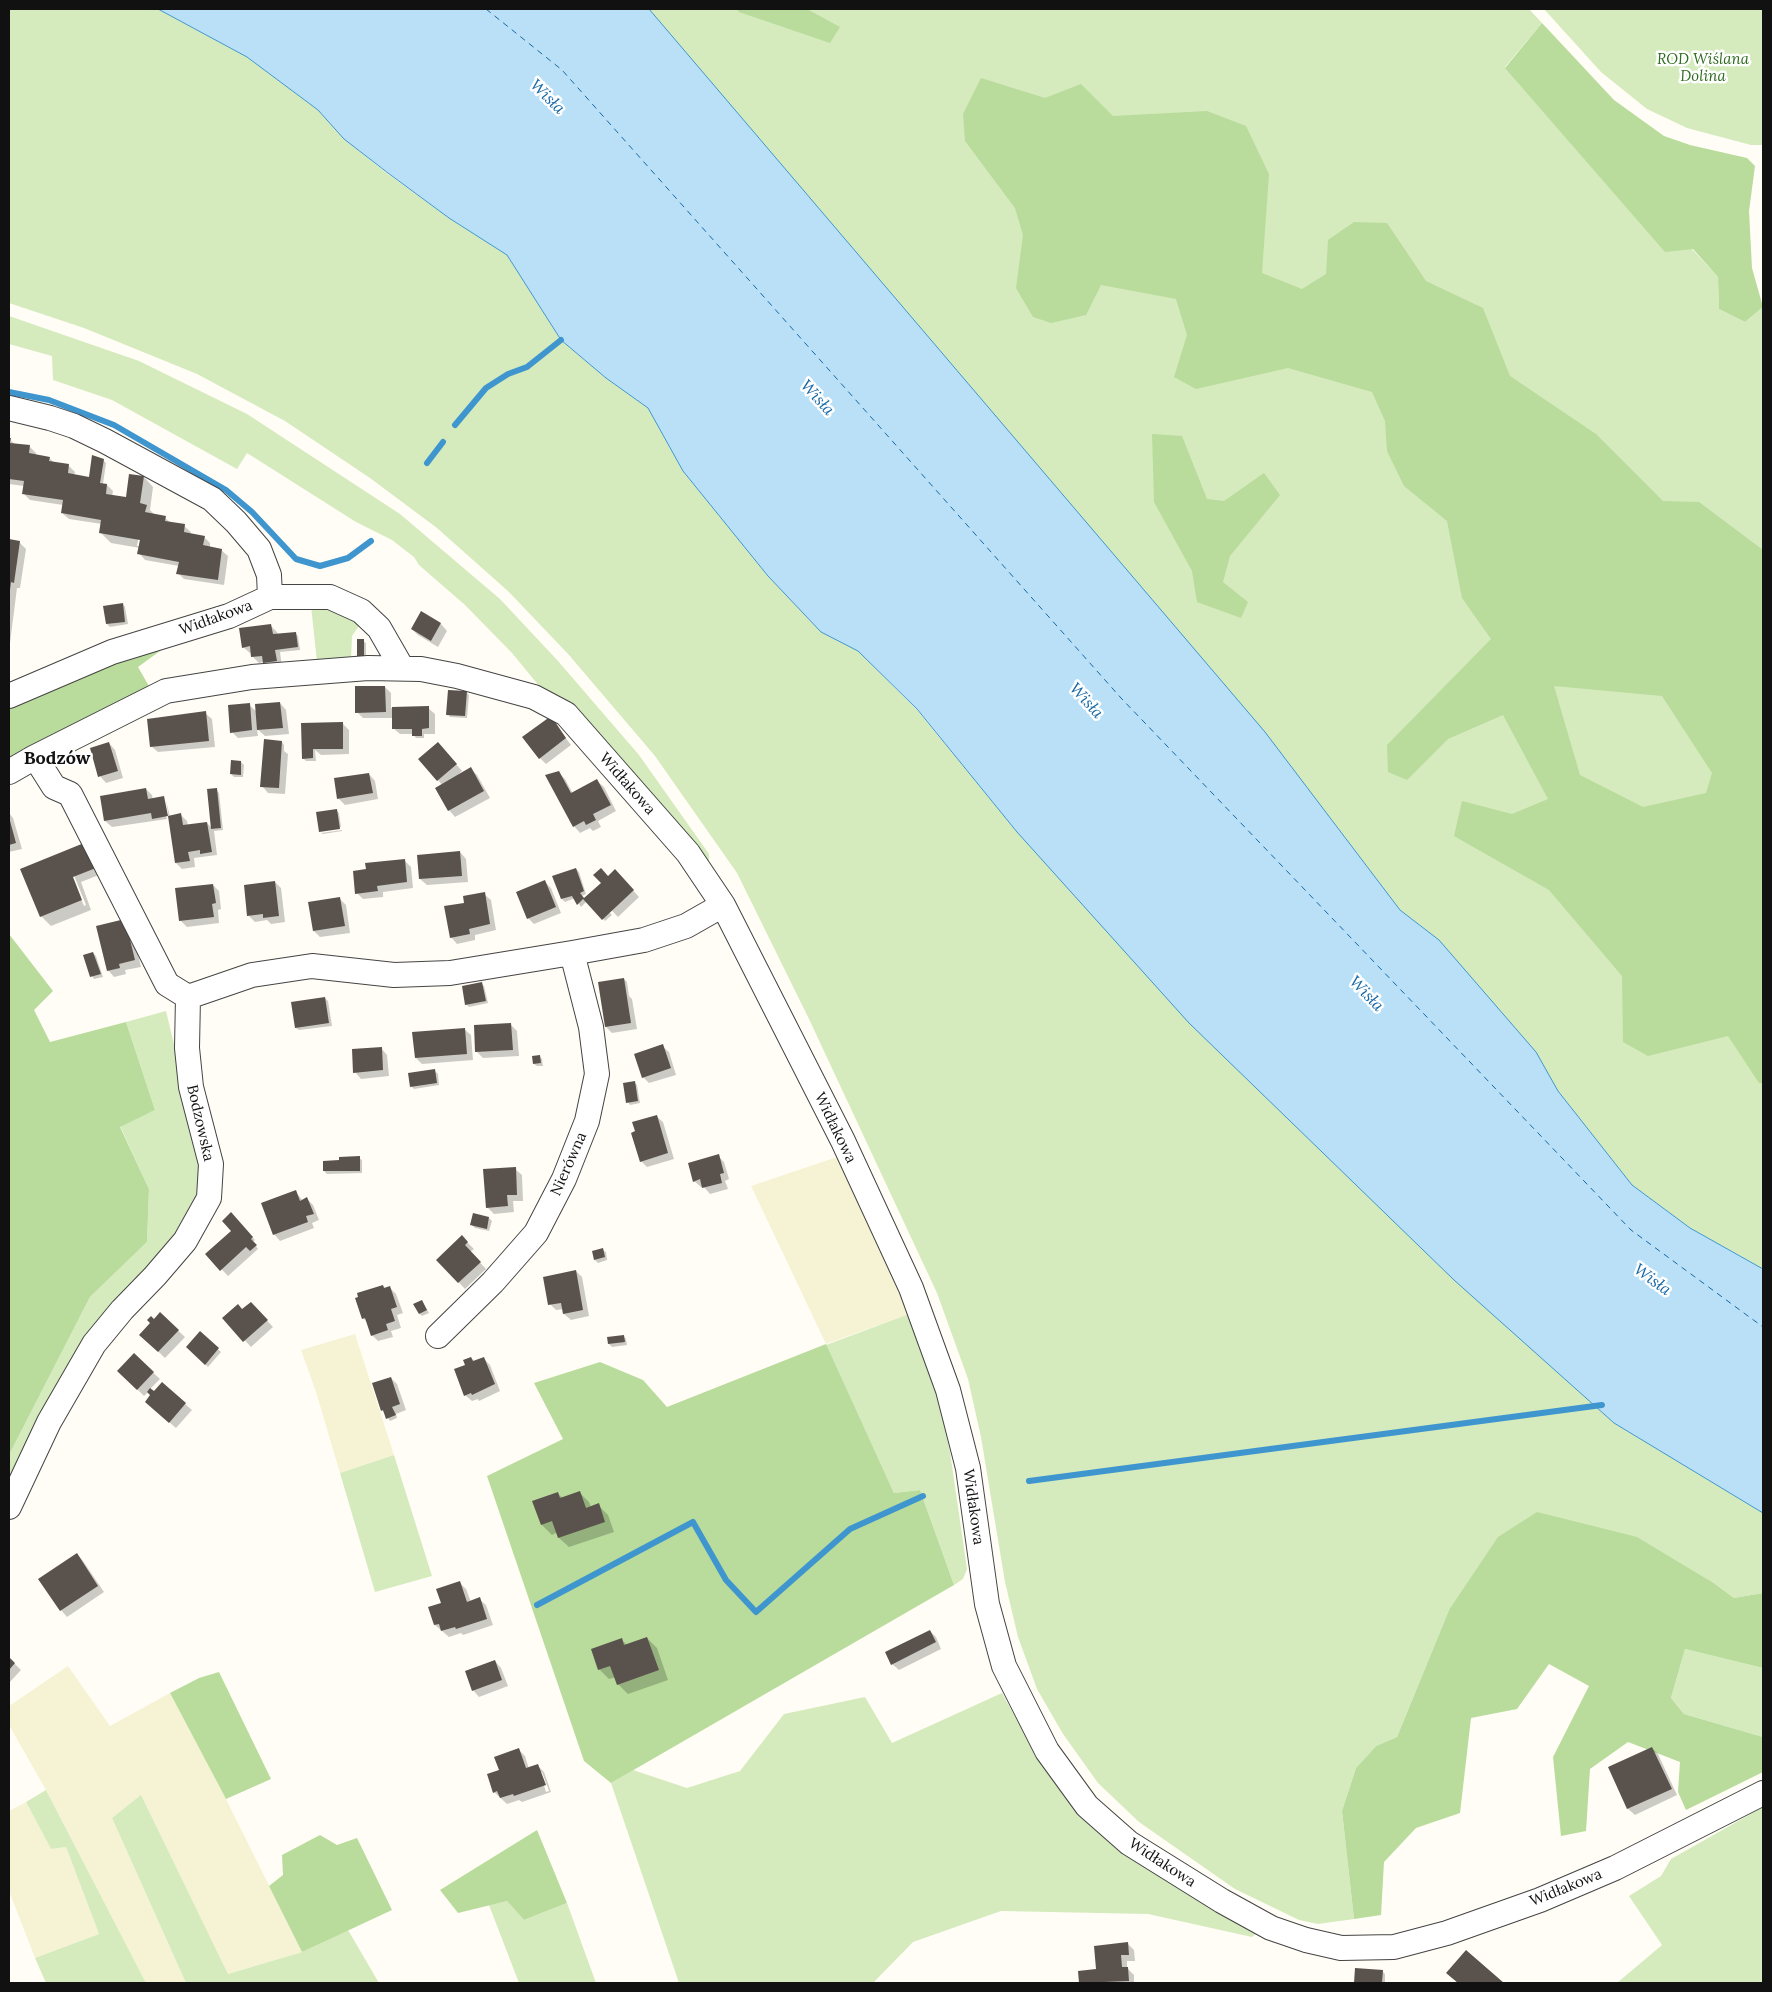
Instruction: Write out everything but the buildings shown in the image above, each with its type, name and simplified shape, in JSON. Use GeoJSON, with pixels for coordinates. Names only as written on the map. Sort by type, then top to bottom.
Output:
{"type":"FeatureCollection","features":[{"type":"Feature","properties":{"kind":"street"},"geometry":{"type":"LineString","coordinates":[[9,408],[74,426],[212,499],[236,522],[259,549],[269,575],[270,597]]}},
{"type":"Feature","properties":{"kind":"street","name":"Widłakowa"},"geometry":{"type":"LineString","coordinates":[[9,696],[112,652],[229,616],[270,597],[330,597],[352,606],[368,616],[379,628],[402,668]]}},
{"type":"Feature","properties":{"kind":"street","name":"Widłakowa"},"geometry":{"type":"LineString","coordinates":[[9,772],[34,757],[166,691],[252,677],[368,668],[402,668],[438,672],[534,697],[566,714],[688,854],[722,905],[843,1141],[911,1288],[948,1390],[968,1468],[987,1604],[1004,1666],[1053,1759],[1087,1806],[1129,1844],[1222,1901],[1271,1928],[1306,1940],[1341,1948],[1394,1947],[1447,1933],[1540,1900],[1615,1868],[1763,1793]]}},
{"type":"Feature","properties":{"kind":"street"},"geometry":{"type":"LineString","coordinates":[[34,757],[54,787],[70,794],[167,984],[188,997],[252,975],[312,966],[394,975],[450,973],[572,954],[644,940],[686,926],[722,905]]}},
{"type":"Feature","properties":{"kind":"street","name":"Nierówna"},"geometry":{"type":"LineString","coordinates":[[438,1336],[493,1282],[536,1233],[564,1179],[587,1121],[597,1074],[592,1027],[572,954]]}},
{"type":"Feature","properties":{"kind":"street","name":"Bodzowska"},"geometry":{"type":"LineString","coordinates":[[9,1507],[49,1422],[94,1344],[122,1310],[185,1241],[209,1198],[211,1164],[191,1087],[187,1048],[188,997]]}},
{"type":"Feature","properties":{"kind":"shaded area"},"geometry":{"type":"Polygon","coordinates":[[[837,1157],[909,1314],[826,1344],[751,1186],[837,1157]]]}},
{"type":"Feature","properties":{"kind":"shaded area"},"geometry":{"type":"Polygon","coordinates":[[[355,1334],[394,1455],[340,1473],[316,1392],[301,1350],[355,1334]]]}},
{"type":"Feature","properties":{"kind":"shaded area"},"geometry":{"type":"Polygon","coordinates":[[[68,1666],[110,1726],[170,1693],[226,1799],[302,1952],[228,1974],[141,1796],[112,1818],[186,1983],[146,1983],[46,1790],[9,1725],[9,1706],[68,1666]]]}},
{"type":"Feature","properties":{"kind":"shaded area"},"geometry":{"type":"Polygon","coordinates":[[[26,1802],[51,1849],[66,1847],[99,1934],[35,1958],[9,1891],[9,1811],[26,1802]]]}},
{"type":"Feature","properties":{"kind":"green space"},"geometry":{"type":"Polygon","coordinates":[[[9,9],[158,9],[247,57],[318,110],[344,139],[388,174],[449,218],[507,255],[561,340],[606,378],[648,408],[683,471],[768,576],[821,632],[858,651],[917,710],[1017,832],[1614,1423],[1763,1513],[1763,1593],[1734,1598],[1715,1584],[1449,1610],[1397,1737],[1376,1746],[1356,1768],[1342,1811],[1354,1919],[1318,1924],[1299,1920],[1235,1889],[1139,1822],[1098,1783],[1063,1734],[1037,1689],[1018,1637],[1005,1582],[981,1437],[968,1379],[937,1293],[809,1019],[737,873],[655,756],[569,655],[509,592],[437,528],[370,478],[285,421],[197,374],[84,328],[9,303],[9,9]]]}},
{"type":"Feature","properties":{"kind":"green space"},"geometry":{"type":"Polygon","coordinates":[[[635,9],[1529,9],[1542,23],[1505,67],[1692,249],[1718,277],[1719,309],[1745,322],[1763,307],[1763,1269],[1690,1228],[1632,1185],[1558,1091],[1551,1079],[1425,929],[1400,910],[1315,798],[635,9]]]}},
{"type":"Feature","properties":{"kind":"green space"},"geometry":{"type":"Polygon","coordinates":[[[737,9],[807,9],[840,27],[830,43],[739,12],[737,9]]]}},
{"type":"Feature","properties":{"kind":"green space","name":"ROD Wiślana Dolina"},"geometry":{"type":"Polygon","coordinates":[[[1544,9],[1763,9],[1763,145],[1751,145],[1687,128],[1647,109],[1601,72],[1544,9]]]}},
{"type":"Feature","properties":{"kind":"green space"},"geometry":{"type":"Polygon","coordinates":[[[1542,23],[1614,100],[1664,136],[1690,145],[1747,158],[1755,166],[1749,211],[1752,268],[1763,307],[1745,322],[1719,309],[1718,277],[1693,249],[1665,252],[1505,68],[1542,23]]]}},
{"type":"Feature","properties":{"kind":"green space"},"geometry":{"type":"Polygon","coordinates":[[[981,78],[1045,98],[1081,84],[1113,116],[1207,111],[1246,126],[1269,174],[1262,273],[1302,289],[1326,274],[1328,240],[1354,222],[1387,223],[1426,281],[1483,308],[1510,376],[1596,434],[1663,501],[1699,502],[1763,550],[1763,1083],[1759,1083],[1728,1036],[1648,1056],[1623,1042],[1622,976],[1549,890],[1454,836],[1462,801],[1512,814],[1548,799],[1503,715],[1448,739],[1407,780],[1388,772],[1387,745],[1491,639],[1462,598],[1447,521],[1404,486],[1387,451],[1385,421],[1372,392],[1288,368],[1196,389],[1174,377],[1187,335],[1176,299],[1101,285],[1086,315],[1051,323],[1033,317],[1016,288],[1023,235],[1015,208],[965,141],[963,114],[981,78]],[[1554,686],[1580,775],[1643,807],[1706,793],[1712,773],[1662,696],[1554,686]]]}},
{"type":"Feature","properties":{"kind":"green space"},"geometry":{"type":"Polygon","coordinates":[[[9,316],[139,361],[247,414],[400,514],[500,599],[558,661],[639,755],[709,854],[709,865],[540,687],[512,653],[465,605],[419,565],[414,557],[392,540],[356,522],[247,453],[237,469],[112,400],[53,380],[52,356],[9,344],[9,316]]]}},
{"type":"Feature","properties":{"kind":"green space"},"geometry":{"type":"Polygon","coordinates":[[[1152,434],[1182,436],[1207,499],[1224,501],[1264,473],[1280,495],[1230,556],[1223,582],[1248,602],[1241,618],[1197,602],[1192,571],[1154,502],[1152,434]]]}},
{"type":"Feature","properties":{"kind":"green space"},"geometry":{"type":"Polygon","coordinates":[[[311,606],[327,608],[355,621],[359,626],[352,636],[351,659],[317,662],[311,606]]]}},
{"type":"Feature","properties":{"kind":"green space"},"geometry":{"type":"Polygon","coordinates":[[[182,635],[138,667],[150,688],[9,762],[9,706],[182,635]]]}},
{"type":"Feature","properties":{"kind":"green space"},"geometry":{"type":"Polygon","coordinates":[[[9,934],[53,991],[34,1010],[50,1042],[126,1022],[155,1110],[120,1127],[149,1189],[147,1242],[90,1297],[9,1455],[9,934]]]}},
{"type":"Feature","properties":{"kind":"green space"},"geometry":{"type":"Polygon","coordinates":[[[166,1011],[199,1149],[202,1186],[195,1211],[9,1492],[9,1455],[90,1297],[147,1242],[149,1189],[120,1126],[155,1110],[126,1022],[166,1011]]]}},
{"type":"Feature","properties":{"kind":"green space"},"geometry":{"type":"Polygon","coordinates":[[[909,1314],[937,1392],[950,1452],[967,1569],[963,1579],[954,1585],[920,1490],[894,1493],[826,1345],[909,1314]]]}},
{"type":"Feature","properties":{"kind":"green space"},"geometry":{"type":"Polygon","coordinates":[[[826,1344],[894,1493],[920,1490],[954,1585],[611,1783],[584,1761],[487,1476],[563,1439],[534,1383],[600,1362],[643,1380],[667,1407],[826,1344]]]}},
{"type":"Feature","properties":{"kind":"green space"},"geometry":{"type":"Polygon","coordinates":[[[394,1455],[432,1576],[375,1592],[340,1473],[394,1455]]]}},
{"type":"Feature","properties":{"kind":"green space"},"geometry":{"type":"Polygon","coordinates":[[[1537,1512],[1637,1537],[1715,1584],[1734,1598],[1763,1593],[1763,1668],[1685,1649],[1671,1698],[1684,1714],[1763,1737],[1763,1772],[1686,1810],[1678,1792],[1680,1762],[1628,1742],[1590,1769],[1586,1831],[1561,1836],[1553,1757],[1589,1686],[1549,1664],[1517,1709],[1471,1718],[1460,1813],[1416,1828],[1384,1862],[1381,1915],[1354,1919],[1342,1811],[1356,1768],[1376,1746],[1397,1737],[1449,1610],[1498,1537],[1537,1512]]]}},
{"type":"Feature","properties":{"kind":"green space"},"geometry":{"type":"Polygon","coordinates":[[[1685,1649],[1763,1668],[1763,1737],[1684,1714],[1671,1698],[1685,1649]]]}},
{"type":"Feature","properties":{"kind":"green space"},"geometry":{"type":"Polygon","coordinates":[[[219,1672],[271,1779],[226,1799],[170,1693],[199,1678],[219,1672]]]}},
{"type":"Feature","properties":{"kind":"green space"},"geometry":{"type":"Polygon","coordinates":[[[1002,1693],[1038,1758],[1123,1851],[1167,1881],[1257,1933],[1252,1937],[1148,1914],[1001,1911],[913,1942],[873,1983],[679,1983],[611,1783],[633,1770],[687,1788],[740,1771],[784,1714],[865,1697],[892,1743],[1002,1693]]]}},
{"type":"Feature","properties":{"kind":"green space"},"geometry":{"type":"Polygon","coordinates":[[[46,1790],[146,1983],[46,1983],[35,1958],[99,1934],[66,1847],[51,1849],[26,1802],[46,1790]]]}},
{"type":"Feature","properties":{"kind":"green space"},"geometry":{"type":"Polygon","coordinates":[[[141,1795],[228,1974],[302,1952],[348,1930],[379,1983],[186,1983],[112,1818],[141,1795]]]}},
{"type":"Feature","properties":{"kind":"green space"},"geometry":{"type":"Polygon","coordinates":[[[1763,1807],[1763,1983],[1617,1983],[1662,1945],[1629,1896],[1661,1876],[1671,1859],[1763,1807]]]}},
{"type":"Feature","properties":{"kind":"green space"},"geometry":{"type":"Polygon","coordinates":[[[537,1830],[567,1903],[524,1920],[507,1901],[458,1913],[440,1890],[537,1830]]]}},
{"type":"Feature","properties":{"kind":"green space"},"geometry":{"type":"Polygon","coordinates":[[[320,1835],[337,1845],[357,1838],[392,1910],[302,1952],[269,1886],[283,1875],[282,1855],[320,1835]]]}},
{"type":"Feature","properties":{"kind":"green space"},"geometry":{"type":"Polygon","coordinates":[[[507,1901],[524,1920],[567,1903],[596,1983],[519,1983],[489,1905],[507,1901]]]}},
{"type":"Feature","properties":{"kind":"water","name":"Wisła"},"geometry":{"type":"Polygon","coordinates":[[[158,9],[649,9],[1265,732],[1400,910],[1439,940],[1536,1052],[1558,1091],[1632,1185],[1690,1228],[1763,1269],[1763,1513],[1614,1423],[1454,1280],[1189,1023],[1017,832],[917,709],[858,651],[821,632],[768,576],[683,471],[648,408],[606,378],[561,340],[507,255],[449,218],[388,173],[344,139],[318,110],[247,57],[158,9]]]}},
{"type":"Feature","properties":{"kind":"waterway"},"geometry":{"type":"LineString","coordinates":[[455,425],[486,388],[508,374],[527,367],[561,340]]}},
{"type":"Feature","properties":{"kind":"waterway"},"geometry":{"type":"LineString","coordinates":[[9,392],[49,400],[114,425],[226,490],[252,512],[296,559],[320,566],[348,558],[371,541]]}},
{"type":"Feature","properties":{"kind":"waterway"},"geometry":{"type":"LineString","coordinates":[[427,463],[443,442]]}},
{"type":"Feature","properties":{"kind":"waterway"},"geometry":{"type":"LineString","coordinates":[[1029,1481],[1602,1405]]}},
{"type":"Feature","properties":{"kind":"waterway"},"geometry":{"type":"LineString","coordinates":[[537,1605],[693,1522],[726,1580],[756,1612],[850,1529],[923,1496]]}},
{"type":"Feature","properties":{"kind":"ferry route"},"geometry":{"type":"LineString","coordinates":[[486,9],[562,70],[1121,698],[1631,1230],[1763,1327]]}},
{"type":"Feature","properties":{"kind":"district","name":"Bodzów"},"geometry":{"type":"Point","coordinates":[57,759]}}]}
